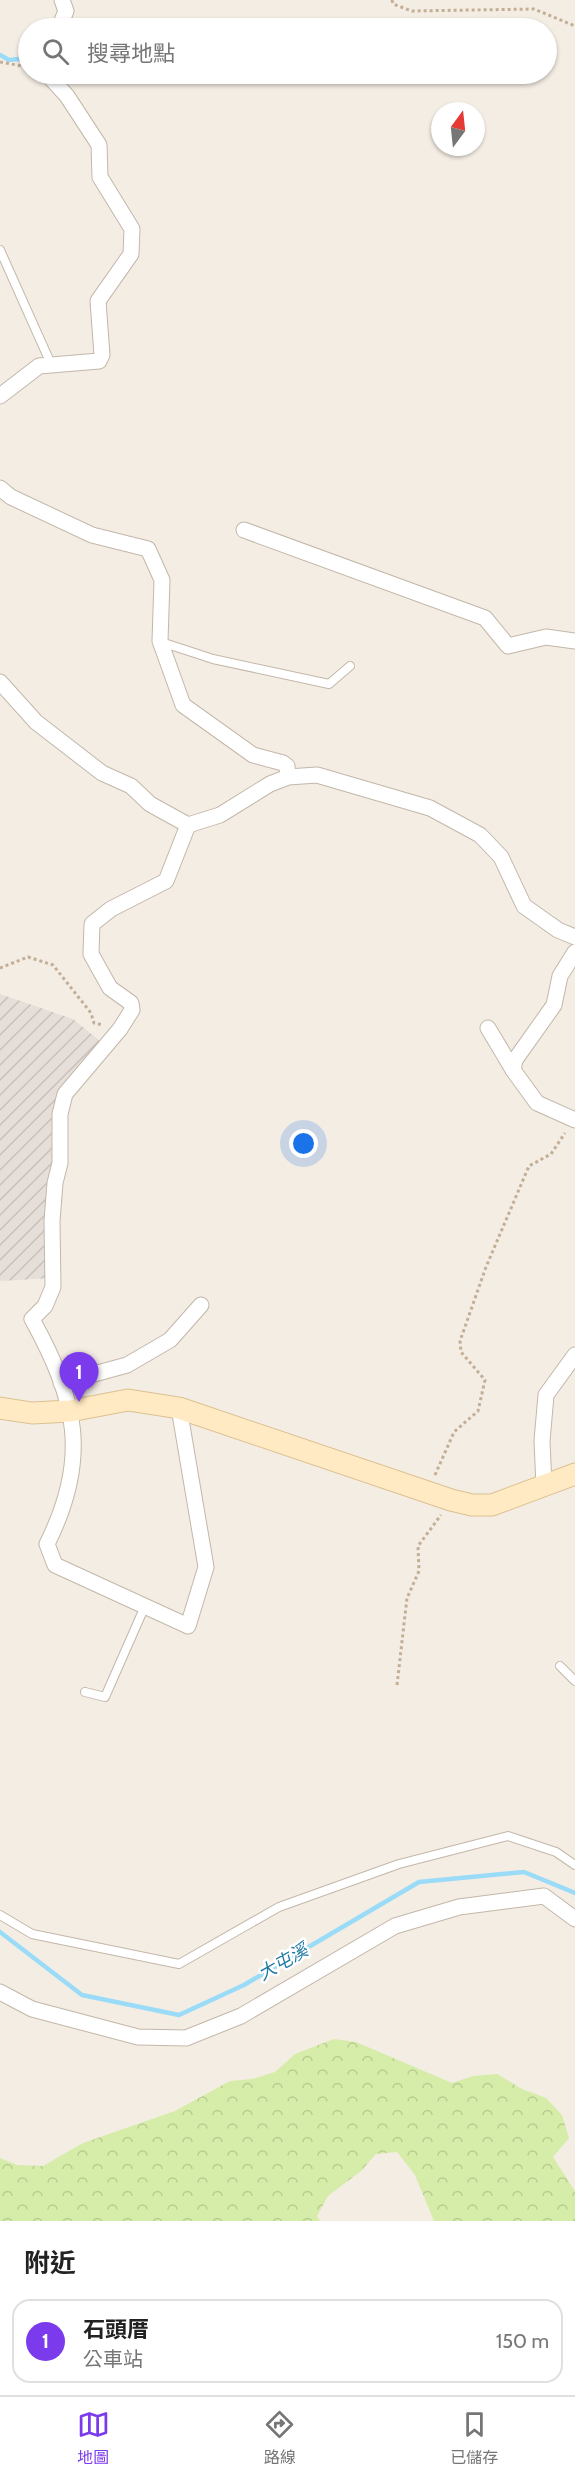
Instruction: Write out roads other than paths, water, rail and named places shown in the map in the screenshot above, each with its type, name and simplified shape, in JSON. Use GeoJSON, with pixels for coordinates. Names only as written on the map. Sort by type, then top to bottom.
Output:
{"type":"FeatureCollection","features":[{"type":"Feature","properties":{"kind":"street"},"geometry":{"type":"LineString","coordinates":[[62,0],[66,11],[63,18]]}},
{"type":"Feature","properties":{"kind":"street"},"geometry":{"type":"LineString","coordinates":[[0,396],[39,366],[99,361],[102,355],[98,301],[131,254],[134,241],[132,230],[100,177],[99,146],[67,96],[56,84]]}},
{"type":"Feature","properties":{"kind":"street"},"geometry":{"type":"LineString","coordinates":[[0,488],[11,496],[92,535],[148,549],[162,580],[160,641],[183,705],[253,755],[283,763],[286,766],[288,777]]}},
{"type":"Feature","properties":{"kind":"street"},"geometry":{"type":"LineString","coordinates":[[244,530],[485,618],[508,646],[546,637],[575,641]]}},
{"type":"Feature","properties":{"kind":"street"},"geometry":{"type":"LineString","coordinates":[[0,682],[36,722],[102,773],[131,786],[150,804],[188,825],[220,815],[270,784],[288,777],[317,776],[430,808],[480,835],[501,857],[525,906],[558,930],[575,937]]}},
{"type":"Feature","properties":{"kind":"street"},"geometry":{"type":"LineString","coordinates":[[179,1408],[206,1567],[188,1626],[54,1565],[47,1545],[62,1514],[73,1471],[74,1424],[52,1356],[32,1319],[45,1306],[53,1287],[52,1221],[55,1183],[60,1163],[60,1114],[65,1094],[120,1029],[132,1010],[131,1003],[110,988],[91,954],[92,924],[111,909],[166,881],[188,825]]}},
{"type":"Feature","properties":{"kind":"street"},"geometry":{"type":"LineString","coordinates":[[513,1070],[515,1060],[554,1005],[560,976],[575,952]]}},
{"type":"Feature","properties":{"kind":"street"},"geometry":{"type":"LineString","coordinates":[[488,1028],[513,1070],[537,1102],[574,1120]]}},
{"type":"Feature","properties":{"kind":"street"},"geometry":{"type":"LineString","coordinates":[[61,1383],[127,1365],[170,1340],[201,1305]]}},
{"type":"Feature","properties":{"kind":"street"},"geometry":{"type":"LineString","coordinates":[[544,1486],[542,1441],[546,1395],[575,1355]]}},
{"type":"Feature","properties":{"kind":"street"},"geometry":{"type":"LineString","coordinates":[[0,1408],[32,1413],[70,1411],[129,1400],[179,1408],[451,1500],[472,1505],[492,1505],[575,1474]]}},
{"type":"Feature","properties":{"kind":"street"},"geometry":{"type":"LineString","coordinates":[[0,1992],[32,2009],[138,2037],[186,2038],[241,2016],[395,1926],[459,1907],[544,1896],[575,1919]]}},
{"type":"Feature","properties":{"kind":"lane"},"geometry":{"type":"LineString","coordinates":[[0,249],[51,364]]}},
{"type":"Feature","properties":{"kind":"lane"},"geometry":{"type":"LineString","coordinates":[[160,641],[213,659],[329,684],[350,666]]}},
{"type":"Feature","properties":{"kind":"lane"},"geometry":{"type":"LineString","coordinates":[[85,1692],[105,1697],[145,1606]]}},
{"type":"Feature","properties":{"kind":"lane"},"geometry":{"type":"LineString","coordinates":[[560,1666],[575,1681]]}},
{"type":"Feature","properties":{"kind":"lane"},"geometry":{"type":"LineString","coordinates":[[0,1915],[32,1934],[179,1964],[279,1907],[399,1864],[508,1836],[556,1852],[575,1865]]}},
{"type":"Feature","properties":{"kind":"waterway"},"geometry":{"type":"LineString","coordinates":[[0,55],[9,60],[18,59]]}},
{"type":"Feature","properties":{"kind":"waterway","name":"大屯溪"},"geometry":{"type":"LineString","coordinates":[[0,1932],[82,1995],[179,2015],[244,1985],[419,1882],[524,1872],[575,1893]]}},
{"type":"Feature","properties":{"kind":"place","name":"石頭厝"},"geometry":{"type":"Point","coordinates":[79,1402]}}]}
